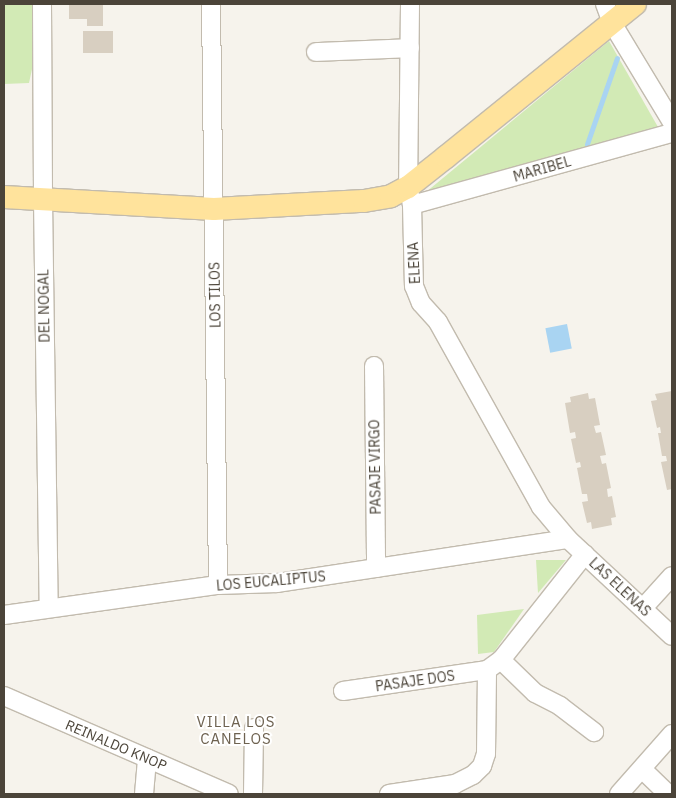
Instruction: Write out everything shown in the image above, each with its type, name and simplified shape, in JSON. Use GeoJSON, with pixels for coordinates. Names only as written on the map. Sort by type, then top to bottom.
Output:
{"type":"FeatureCollection","features":[{"type":"Feature","properties":{"kind":"main road"},"geometry":{"type":"LineString","coordinates":[[4,197],[214,209],[364,201],[391,196],[410,196],[609,13],[635,4]]}},
{"type":"Feature","properties":{"kind":"street","name":"DEL NOGAL"},"geometry":{"type":"LineString","coordinates":[[42,4],[42,199],[49,608]]}},
{"type":"Feature","properties":{"kind":"street","name":"LOS TILOS"},"geometry":{"type":"LineString","coordinates":[[211,4],[218,586]]}},
{"type":"Feature","properties":{"kind":"street","name":"ELENA"},"geometry":{"type":"LineString","coordinates":[[410,4],[410,196],[414,286],[420,303],[438,322],[542,507],[568,539]]}},
{"type":"Feature","properties":{"kind":"street"},"geometry":{"type":"LineString","coordinates":[[609,13],[672,122]]}},
{"type":"Feature","properties":{"kind":"street"},"geometry":{"type":"LineString","coordinates":[[316,52],[410,48]]}},
{"type":"Feature","properties":{"kind":"street","name":"MARIBEL"},"geometry":{"type":"LineString","coordinates":[[410,196],[672,133]]}},
{"type":"Feature","properties":{"kind":"street","name":"PASAJE VIRGO"},"geometry":{"type":"LineString","coordinates":[[374,366],[376,568]]}},
{"type":"Feature","properties":{"kind":"street","name":"LAS ELENAS"},"geometry":{"type":"LineString","coordinates":[[568,539],[672,636]]}},
{"type":"Feature","properties":{"kind":"street","name":"LOS EUCALIPTUS"},"geometry":{"type":"LineString","coordinates":[[4,615],[218,586],[278,583],[568,539]]}},
{"type":"Feature","properties":{"kind":"street"},"geometry":{"type":"LineString","coordinates":[[389,794],[455,784],[473,776],[482,766],[486,754],[494,665],[585,554]]}},
{"type":"Feature","properties":{"kind":"street"},"geometry":{"type":"LineString","coordinates":[[643,608],[672,576]]}},
{"type":"Feature","properties":{"kind":"street"},"geometry":{"type":"LineString","coordinates":[[494,665],[535,693],[560,706],[594,732]]}},
{"type":"Feature","properties":{"kind":"street","name":"PASAJE DOS"},"geometry":{"type":"LineString","coordinates":[[343,691],[494,665]]}},
{"type":"Feature","properties":{"kind":"street","name":"REINALDO KNOP"},"geometry":{"type":"LineString","coordinates":[[4,696],[229,794]]}},
{"type":"Feature","properties":{"kind":"street"},"geometry":{"type":"LineString","coordinates":[[253,794],[254,728]]}},
{"type":"Feature","properties":{"kind":"street"},"geometry":{"type":"LineString","coordinates":[[619,794],[672,734]]}},
{"type":"Feature","properties":{"kind":"street"},"geometry":{"type":"LineString","coordinates":[[144,794],[147,758]]}},
{"type":"Feature","properties":{"kind":"street"},"geometry":{"type":"LineString","coordinates":[[642,769],[668,794]]}},
{"type":"Feature","properties":{"kind":"green space"},"geometry":{"type":"Polygon","coordinates":[[[4,4],[33,4],[34,60],[29,83],[4,84],[4,4]]]}},
{"type":"Feature","properties":{"kind":"green space"},"geometry":{"type":"Polygon","coordinates":[[[609,41],[658,127],[420,197],[609,41]]]}},
{"type":"Feature","properties":{"kind":"green space"},"geometry":{"type":"Polygon","coordinates":[[[536,560],[566,560],[538,593],[536,560]]]}},
{"type":"Feature","properties":{"kind":"green space"},"geometry":{"type":"Polygon","coordinates":[[[524,609],[494,652],[478,654],[477,615],[524,609]]]}},
{"type":"Feature","properties":{"kind":"water"},"geometry":{"type":"Polygon","coordinates":[[[567,324],[572,349],[550,353],[545,328],[567,324]]]}},
{"type":"Feature","properties":{"kind":"building"},"geometry":{"type":"Polygon","coordinates":[[[69,4],[103,4],[103,26],[87,26],[87,19],[69,19],[69,4]]]}},
{"type":"Feature","properties":{"kind":"building"},"geometry":{"type":"Polygon","coordinates":[[[83,31],[113,31],[113,53],[83,53],[83,31]]]}},
{"type":"Feature","properties":{"kind":"building"},"geometry":{"type":"Polygon","coordinates":[[[672,391],[672,489],[667,490],[661,462],[667,461],[666,456],[662,456],[658,433],[661,433],[660,427],[657,428],[651,401],[657,400],[655,394],[672,391]]]}},
{"type":"Feature","properties":{"kind":"building"},"geometry":{"type":"Polygon","coordinates":[[[588,393],[589,399],[595,398],[600,425],[594,426],[596,433],[601,432],[606,455],[600,456],[602,464],[606,463],[611,488],[607,489],[608,497],[612,496],[616,517],[611,518],[612,525],[592,529],[591,522],[587,523],[582,502],[588,501],[587,494],[582,494],[577,468],[581,467],[580,462],[576,463],[571,439],[576,438],[575,432],[570,433],[565,403],[571,402],[570,397],[588,393]]]}},
{"type":"Feature","properties":{"kind":"waterway"},"geometry":{"type":"LineString","coordinates":[[587,144],[617,58]]}},
{"type":"Feature","properties":{"kind":"district","name":"VILLA LOS CANELOS"},"geometry":{"type":"Point","coordinates":[236,730]}}]}
